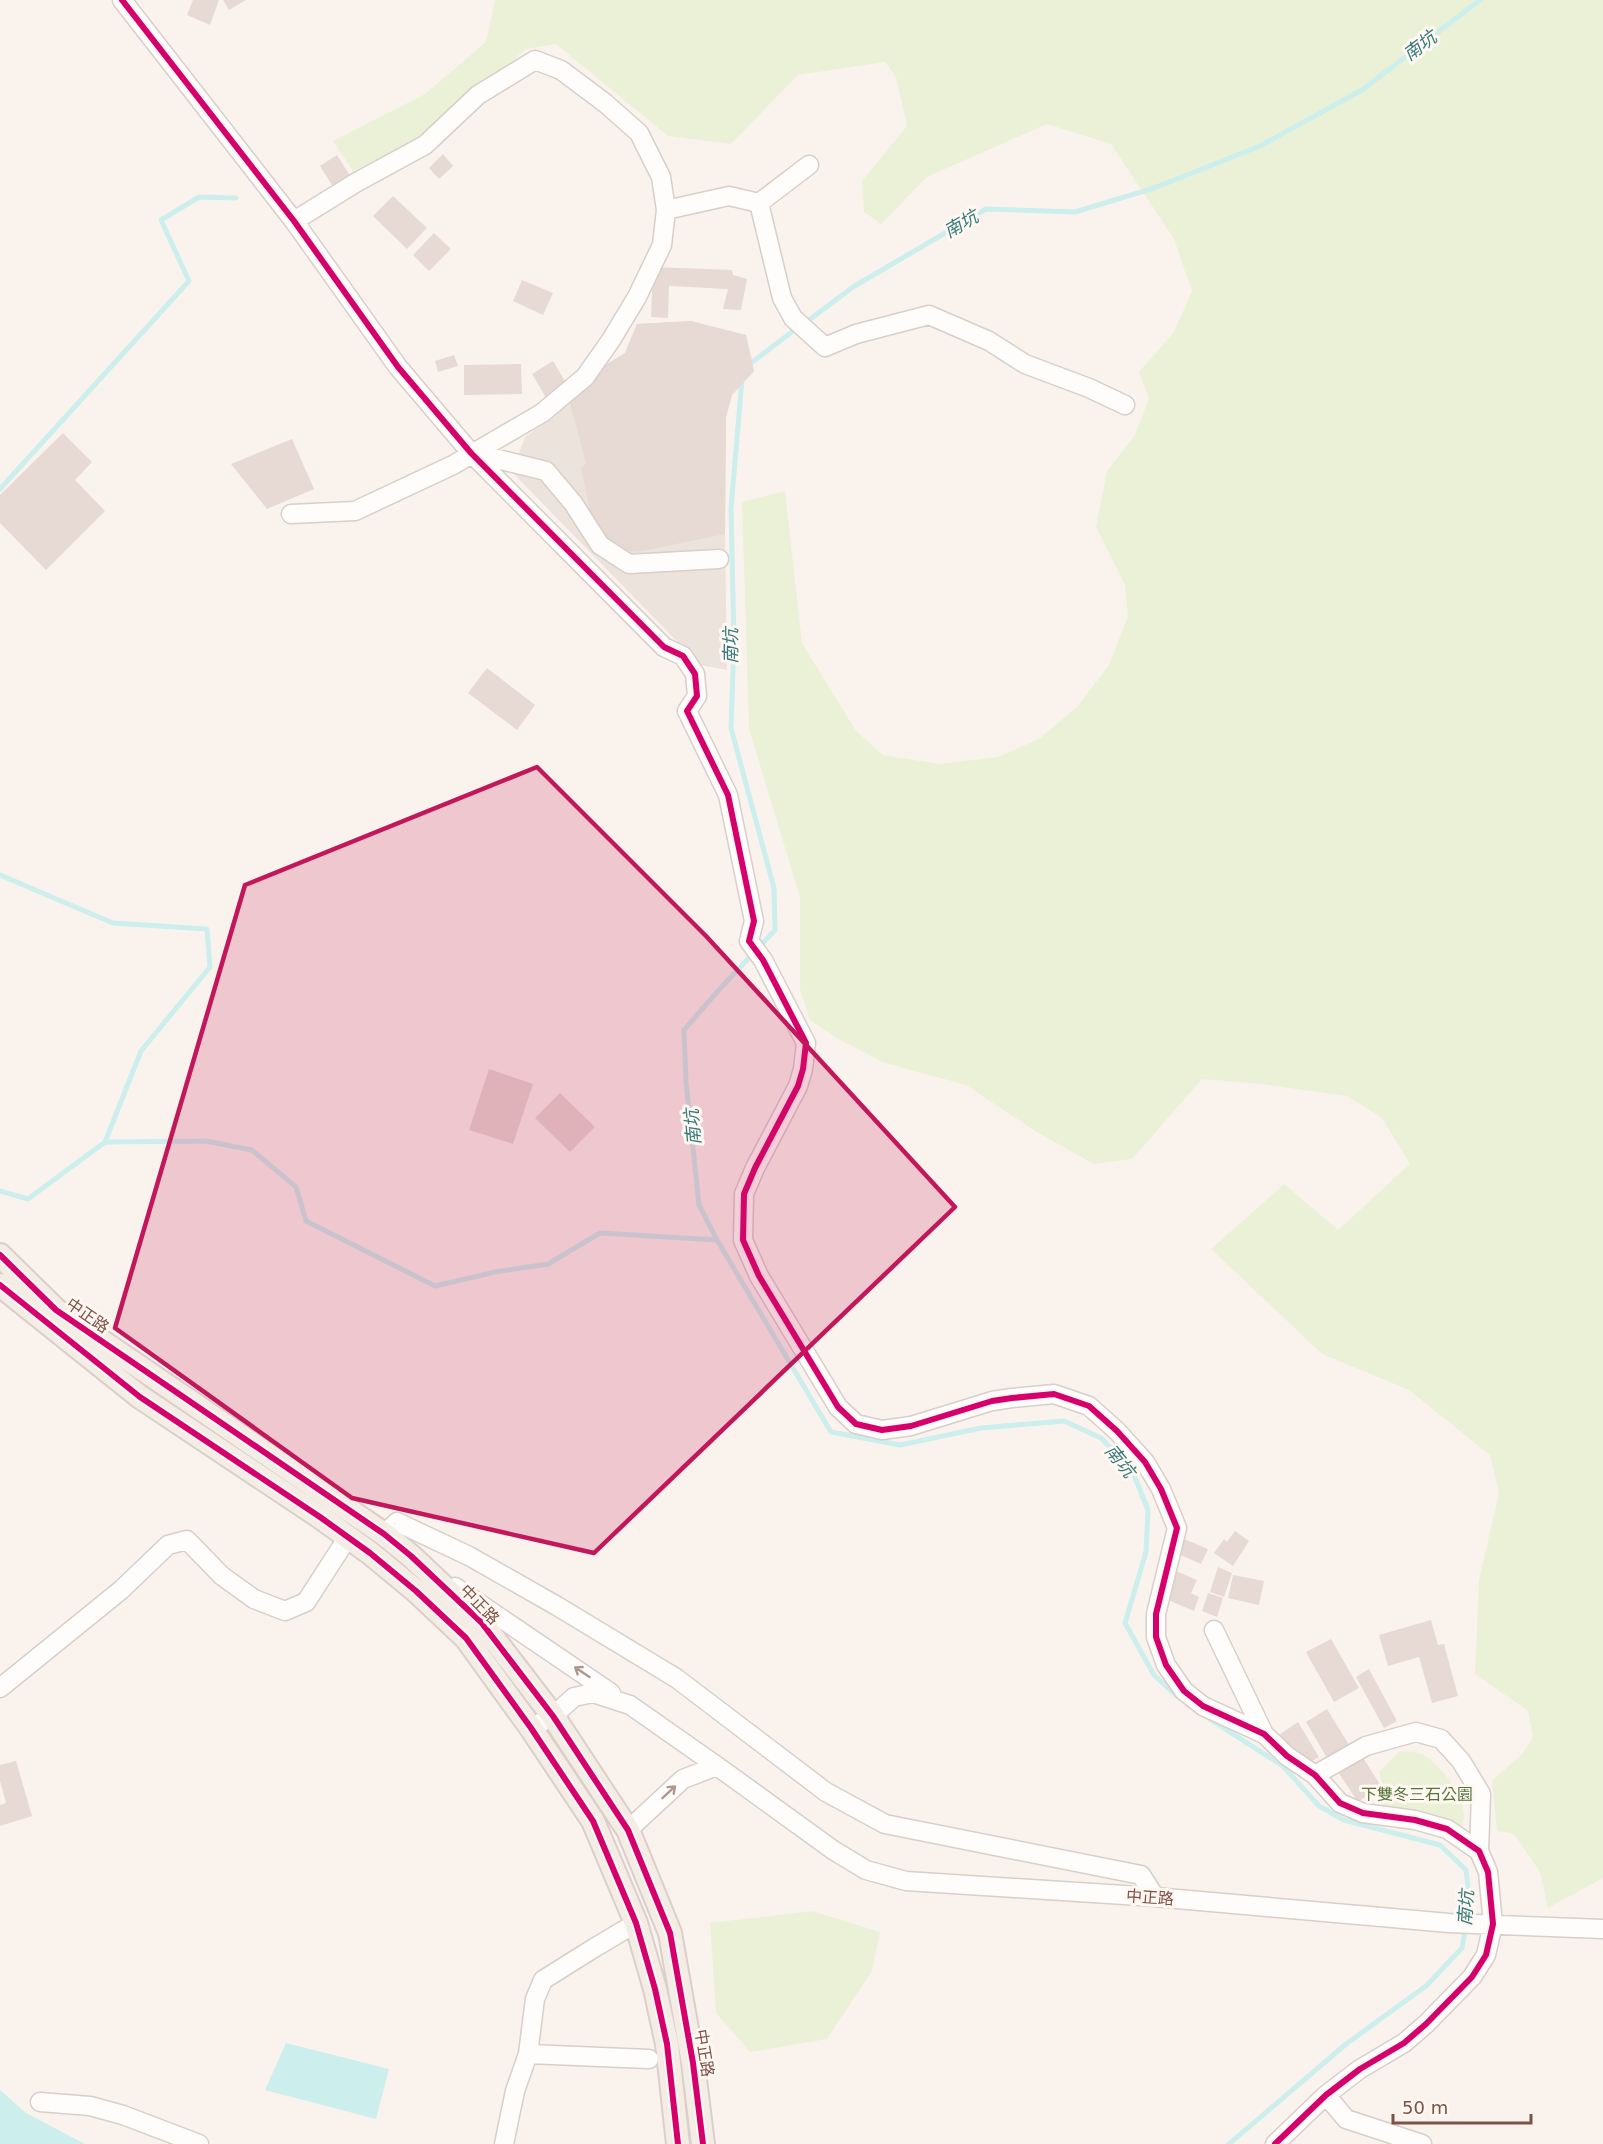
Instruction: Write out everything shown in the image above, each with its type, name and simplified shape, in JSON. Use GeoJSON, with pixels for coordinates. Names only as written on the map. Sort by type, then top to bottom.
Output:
{"type":"FeatureCollection","features":[{"type":"Feature","properties":{"kind":"main road","name":"中正路"},"geometry":{"type":"LineString","coordinates":[[0,1255],[56,1310],[384,1534],[419,1563],[481,1622],[553,1716],[628,1830],[670,1933],[693,2063],[703,2144]]}},
{"type":"Feature","properties":{"kind":"main road","name":"中正路"},"geometry":{"type":"LineString","coordinates":[[0,1285],[140,1397],[348,1537],[416,1591],[466,1638],[531,1728],[593,1821],[636,1923],[655,1989],[667,2044],[678,2144]]}},
{"type":"Feature","properties":{"kind":"street"},"geometry":{"type":"LineString","coordinates":[[122,0],[294,221],[398,367],[471,453],[664,647],[683,656],[695,674],[697,696],[687,711],[728,795],[754,921],[749,941],[763,960],[806,1043],[803,1069],[798,1086],[744,1194],[742,1240],[759,1276],[838,1407],[856,1424],[882,1430],[911,1426],[992,1401],[1012,1398],[1054,1394],[1089,1406],[1118,1431],[1145,1462],[1161,1489],[1177,1528],[1155,1614],[1156,1638],[1166,1665],[1184,1690],[1203,1706],[1264,1734],[1287,1755],[1315,1775],[1340,1803],[1363,1813],[1415,1820],[1448,1829],[1479,1851]]}},
{"type":"Feature","properties":{"kind":"street"},"geometry":{"type":"LineString","coordinates":[[291,514],[355,511],[453,465],[543,413],[585,377],[626,314],[662,245],[666,210],[661,177],[639,134],[561,70],[535,60],[478,95],[425,145],[357,182],[294,221]]}},
{"type":"Feature","properties":{"kind":"street"},"geometry":{"type":"LineString","coordinates":[[759,203],[808,165]]}},
{"type":"Feature","properties":{"kind":"street"},"geometry":{"type":"LineString","coordinates":[[666,210],[729,196],[759,203]]}},
{"type":"Feature","properties":{"kind":"street"},"geometry":{"type":"LineString","coordinates":[[759,203],[782,298],[793,318],[825,347],[856,334],[929,315],[989,341],[1025,364],[1089,388],[1125,405]]}},
{"type":"Feature","properties":{"kind":"street"},"geometry":{"type":"LineString","coordinates":[[471,453],[546,471],[573,503],[600,545],[629,564],[719,559]]}},
{"type":"Feature","properties":{"kind":"street"},"geometry":{"type":"LineString","coordinates":[[384,1534],[397,1522],[469,1556],[557,1606],[676,1678],[826,1792],[885,1824],[1141,1875],[1155,1897]]}},
{"type":"Feature","properties":{"kind":"street"},"geometry":{"type":"LineString","coordinates":[[0,1688],[122,1590],[168,1545],[187,1540],[222,1576],[246,1594],[285,1611],[306,1602],[348,1537]]}},
{"type":"Feature","properties":{"kind":"street"},"geometry":{"type":"LineString","coordinates":[[419,1563],[630,1705]]}},
{"type":"Feature","properties":{"kind":"street"},"geometry":{"type":"LineString","coordinates":[[1214,1630],[1264,1734]]}},
{"type":"Feature","properties":{"kind":"street","name":"中正路"},"geometry":{"type":"LineString","coordinates":[[531,1728],[553,1716],[574,1697],[593,1693],[630,1705],[833,1850],[866,1870],[906,1881],[1155,1897],[1449,1923],[1485,1924]]}},
{"type":"Feature","properties":{"kind":"street"},"geometry":{"type":"LineString","coordinates":[[1275,2144],[1326,2095],[1360,2069],[1404,2043],[1447,2004],[1472,1977],[1486,1955],[1488,1872],[1479,1851],[1481,1794],[1461,1761],[1441,1739],[1416,1732],[1366,1746],[1315,1775]]}},
{"type":"Feature","properties":{"kind":"street"},"geometry":{"type":"LineString","coordinates":[[628,1830],[683,1779],[717,1766]]}},
{"type":"Feature","properties":{"kind":"street"},"geometry":{"type":"LineString","coordinates":[[504,2144],[515,2091],[528,2054],[535,1999],[543,1980],[636,1923]]}},
{"type":"Feature","properties":{"kind":"street"},"geometry":{"type":"LineString","coordinates":[[1485,1924],[1603,1929]]}},
{"type":"Feature","properties":{"kind":"street"},"geometry":{"type":"LineString","coordinates":[[528,2054],[649,2059]]}},
{"type":"Feature","properties":{"kind":"street"},"geometry":{"type":"LineString","coordinates":[[1326,2095],[1346,2119],[1422,2144]]}},
{"type":"Feature","properties":{"kind":"street"},"geometry":{"type":"LineString","coordinates":[[40,2102],[90,2106],[123,2115],[200,2144]]}},
{"type":"Feature","properties":{"kind":"highlighted area"},"geometry":{"type":"Polygon","coordinates":[[[537,767],[706,936],[955,1207],[594,1553],[352,1498],[115,1328],[245,885],[537,767]]]}},
{"type":"Feature","properties":{"kind":"shaded area"},"geometry":{"type":"Polygon","coordinates":[[[691,321],[746,335],[754,371],[732,395],[726,417],[727,670],[700,665],[512,472],[525,437],[570,403],[592,373],[625,353],[637,324],[691,321]]]}},
{"type":"Feature","properties":{"kind":"green space"},"geometry":{"type":"Polygon","coordinates":[[[495,0],[1603,0],[1603,1878],[1548,1908],[1540,1872],[1514,1834],[1497,1831],[1492,1781],[1522,1754],[1533,1738],[1528,1711],[1475,1674],[1479,1580],[1499,1493],[1490,1455],[1409,1390],[1322,1354],[1211,1249],[1284,1184],[1338,1230],[1410,1164],[1382,1118],[1347,1096],[1262,1084],[1202,1079],[1132,1159],[1094,1164],[1035,1131],[966,1085],[885,1063],[838,1039],[810,1020],[800,990],[800,897],[749,729],[742,502],[785,491],[802,643],[856,731],[883,755],[940,764],[998,757],[1039,739],[1078,706],[1109,665],[1128,616],[1125,585],[1096,527],[1107,471],[1135,435],[1149,398],[1139,372],[1174,332],[1192,291],[1174,239],[1111,144],[1047,124],[927,177],[881,224],[864,212],[862,181],[907,126],[896,77],[885,62],[798,75],[731,144],[668,136],[556,44],[526,49],[422,139],[353,171],[333,141],[425,94],[486,42],[495,0]]]}},
{"type":"Feature","properties":{"kind":"green space","name":"下雙冬三石公園"},"geometry":{"type":"Polygon","coordinates":[[[1400,1751],[1417,1752],[1435,1763],[1449,1780],[1460,1799],[1464,1817],[1460,1827],[1448,1840],[1380,1820],[1383,1786],[1379,1772],[1400,1751]]]}},
{"type":"Feature","properties":{"kind":"green space"},"geometry":{"type":"Polygon","coordinates":[[[813,1911],[880,1932],[872,1971],[827,2039],[750,2052],[716,2013],[710,1923],[813,1911]]]}},
{"type":"Feature","properties":{"kind":"water"},"geometry":{"type":"Polygon","coordinates":[[[286,2043],[389,2069],[376,2119],[265,2090],[286,2043]]]}},
{"type":"Feature","properties":{"kind":"water"},"geometry":{"type":"Polygon","coordinates":[[[0,2090],[26,2113],[85,2144],[0,2144],[0,2090]]]}},
{"type":"Feature","properties":{"kind":"building"},"geometry":{"type":"Polygon","coordinates":[[[193,0],[219,0],[210,25],[187,15],[193,0]]]}},
{"type":"Feature","properties":{"kind":"building"},"geometry":{"type":"Polygon","coordinates":[[[223,0],[246,0],[229,10],[223,0]]]}},
{"type":"Feature","properties":{"kind":"building"},"geometry":{"type":"Polygon","coordinates":[[[443,154],[453,166],[439,179],[429,168],[443,154]]]}},
{"type":"Feature","properties":{"kind":"building"},"geometry":{"type":"Polygon","coordinates":[[[337,155],[352,179],[335,190],[320,166],[337,155]]]}},
{"type":"Feature","properties":{"kind":"building"},"geometry":{"type":"Polygon","coordinates":[[[393,196],[427,228],[407,249],[373,216],[393,196]]]}},
{"type":"Feature","properties":{"kind":"building"},"geometry":{"type":"Polygon","coordinates":[[[434,233],[451,249],[429,271],[413,255],[434,233]]]}},
{"type":"Feature","properties":{"kind":"building"},"geometry":{"type":"Polygon","coordinates":[[[653,267],[732,270],[733,275],[747,279],[741,310],[723,309],[728,289],[669,286],[668,318],[651,317],[653,267]]]}},
{"type":"Feature","properties":{"kind":"building"},"geometry":{"type":"Polygon","coordinates":[[[522,280],[553,293],[543,315],[513,301],[522,280]]]}},
{"type":"Feature","properties":{"kind":"building"},"geometry":{"type":"Polygon","coordinates":[[[691,321],[746,335],[754,371],[732,395],[726,417],[725,534],[642,551],[621,552],[593,524],[581,469],[586,463],[570,403],[592,373],[625,353],[637,324],[691,321]]]}},
{"type":"Feature","properties":{"kind":"building"},"geometry":{"type":"Polygon","coordinates":[[[454,355],[458,366],[438,372],[435,361],[454,355]]]}},
{"type":"Feature","properties":{"kind":"building"},"geometry":{"type":"Polygon","coordinates":[[[553,361],[569,388],[548,401],[532,374],[553,361]]]}},
{"type":"Feature","properties":{"kind":"building"},"geometry":{"type":"Polygon","coordinates":[[[521,364],[522,394],[464,395],[464,365],[521,364]]]}},
{"type":"Feature","properties":{"kind":"building"},"geometry":{"type":"Polygon","coordinates":[[[63,433],[92,462],[75,480],[105,511],[46,570],[0,523],[0,495],[63,433]]]}},
{"type":"Feature","properties":{"kind":"building"},"geometry":{"type":"Polygon","coordinates":[[[292,439],[314,489],[267,509],[231,464],[292,439]]]}},
{"type":"Feature","properties":{"kind":"building"},"geometry":{"type":"Polygon","coordinates":[[[487,668],[535,705],[517,730],[468,693],[487,668]]]}},
{"type":"Feature","properties":{"kind":"building"},"geometry":{"type":"Polygon","coordinates":[[[489,1069],[533,1084],[513,1144],[469,1130],[489,1069]]]}},
{"type":"Feature","properties":{"kind":"building"},"geometry":{"type":"Polygon","coordinates":[[[560,1093],[595,1127],[570,1152],[535,1118],[560,1093]]]}},
{"type":"Feature","properties":{"kind":"building"},"geometry":{"type":"Polygon","coordinates":[[[1235,1531],[1249,1541],[1233,1566],[1214,1553],[1224,1539],[1227,1542],[1235,1531]]]}},
{"type":"Feature","properties":{"kind":"building"},"geometry":{"type":"Polygon","coordinates":[[[1182,1538],[1208,1549],[1201,1564],[1176,1553],[1182,1538]]]}},
{"type":"Feature","properties":{"kind":"building"},"geometry":{"type":"Polygon","coordinates":[[[1218,1567],[1232,1573],[1224,1597],[1210,1592],[1218,1567]]]}},
{"type":"Feature","properties":{"kind":"building"},"geometry":{"type":"Polygon","coordinates":[[[1174,1570],[1197,1580],[1191,1593],[1199,1597],[1194,1611],[1163,1598],[1174,1570]]]}},
{"type":"Feature","properties":{"kind":"building"},"geometry":{"type":"Polygon","coordinates":[[[1233,1575],[1264,1581],[1259,1605],[1228,1598],[1233,1575]]]}},
{"type":"Feature","properties":{"kind":"building"},"geometry":{"type":"Polygon","coordinates":[[[1208,1593],[1223,1598],[1217,1617],[1202,1611],[1208,1593]]]}},
{"type":"Feature","properties":{"kind":"building"},"geometry":{"type":"Polygon","coordinates":[[[1431,1620],[1438,1645],[1444,1644],[1458,1696],[1432,1703],[1419,1657],[1388,1666],[1379,1635],[1431,1620]]]}},
{"type":"Feature","properties":{"kind":"building"},"geometry":{"type":"Polygon","coordinates":[[[1331,1639],[1359,1688],[1334,1702],[1306,1652],[1331,1639]]]}},
{"type":"Feature","properties":{"kind":"building"},"geometry":{"type":"Polygon","coordinates":[[[1369,1669],[1397,1721],[1384,1728],[1356,1677],[1369,1669]]]}},
{"type":"Feature","properties":{"kind":"building"},"geometry":{"type":"Polygon","coordinates":[[[1327,1709],[1349,1745],[1327,1758],[1306,1722],[1327,1709]]]}},
{"type":"Feature","properties":{"kind":"building"},"geometry":{"type":"Polygon","coordinates":[[[1298,1722],[1319,1757],[1307,1764],[1276,1737],[1298,1722]]]}},
{"type":"Feature","properties":{"kind":"building"},"geometry":{"type":"Polygon","coordinates":[[[1362,1756],[1381,1786],[1358,1802],[1338,1772],[1362,1756]]]}},
{"type":"Feature","properties":{"kind":"building"},"geometry":{"type":"Polygon","coordinates":[[[16,1761],[32,1816],[0,1826],[0,1805],[6,1803],[0,1781],[0,1765],[16,1761]]]}},
{"type":"Feature","properties":{"kind":"waterway","name":"南坑"},"geometry":{"type":"LineString","coordinates":[[805,323],[853,287],[986,209],[1075,212],[1154,188],[1260,146],[1362,90],[1480,0]]}},
{"type":"Feature","properties":{"kind":"waterway"},"geometry":{"type":"LineString","coordinates":[[0,489],[189,281],[161,220],[199,197],[236,198]]}},
{"type":"Feature","properties":{"kind":"waterway","name":"南坑"},"geometry":{"type":"LineString","coordinates":[[747,366],[797,328]]}},
{"type":"Feature","properties":{"kind":"waterway","name":"南坑"},"geometry":{"type":"LineString","coordinates":[[742,379],[731,509],[734,641],[731,728],[774,888],[775,930],[684,1030],[686,1082],[699,1205],[717,1240],[831,1432],[900,1445],[981,1428],[1064,1421],[1101,1438],[1132,1470],[1148,1510],[1146,1552],[1125,1623],[1154,1675],[1178,1697]]}},
{"type":"Feature","properties":{"kind":"waterway"},"geometry":{"type":"LineString","coordinates":[[0,875],[113,923],[207,929],[210,967],[141,1051],[105,1142],[206,1141],[252,1150],[296,1187],[306,1221],[435,1286],[495,1272],[548,1264],[600,1233],[717,1240]]}},
{"type":"Feature","properties":{"kind":"waterway"},"geometry":{"type":"LineString","coordinates":[[0,1191],[28,1199],[105,1142]]}},
{"type":"Feature","properties":{"kind":"waterway","name":"南坑"},"geometry":{"type":"LineString","coordinates":[[1188,1705],[1283,1766],[1319,1806],[1344,1820],[1440,1845],[1466,1870],[1470,1903],[1462,1948],[1426,1986],[1346,2044],[1229,2144]]}},
{"type":"Feature","properties":{"kind":"cycle path"},"geometry":{"type":"LineString","coordinates":[[122,0],[294,221],[398,367],[471,453],[664,647],[683,656],[695,674],[697,696],[687,711],[728,795],[754,921],[749,941],[763,960],[806,1043],[803,1069],[798,1086],[744,1194],[743,1240],[759,1276],[838,1407],[856,1424],[882,1430],[911,1426],[992,1401],[1012,1398],[1054,1394],[1089,1406],[1117,1431],[1145,1462],[1161,1489],[1177,1528],[1156,1614],[1156,1637],[1166,1665],[1184,1691],[1203,1706],[1264,1734],[1287,1756],[1315,1775],[1340,1803],[1363,1813],[1415,1820],[1447,1829],[1479,1851],[1488,1872],[1493,1924],[1486,1955],[1472,1977],[1404,2043],[1360,2069],[1326,2095],[1275,2144]]}},
{"type":"Feature","properties":{"kind":"cycle path"},"geometry":{"type":"LineString","coordinates":[[0,1255],[56,1310],[384,1534],[411,1556],[481,1622],[553,1716],[628,1830],[670,1933],[693,2063],[703,2144]]}},
{"type":"Feature","properties":{"kind":"cycle path"},"geometry":{"type":"LineString","coordinates":[[0,1285],[140,1397],[370,1553],[416,1591],[466,1638],[531,1728],[593,1821],[636,1923],[655,1989],[667,2044],[678,2144]]}}]}
